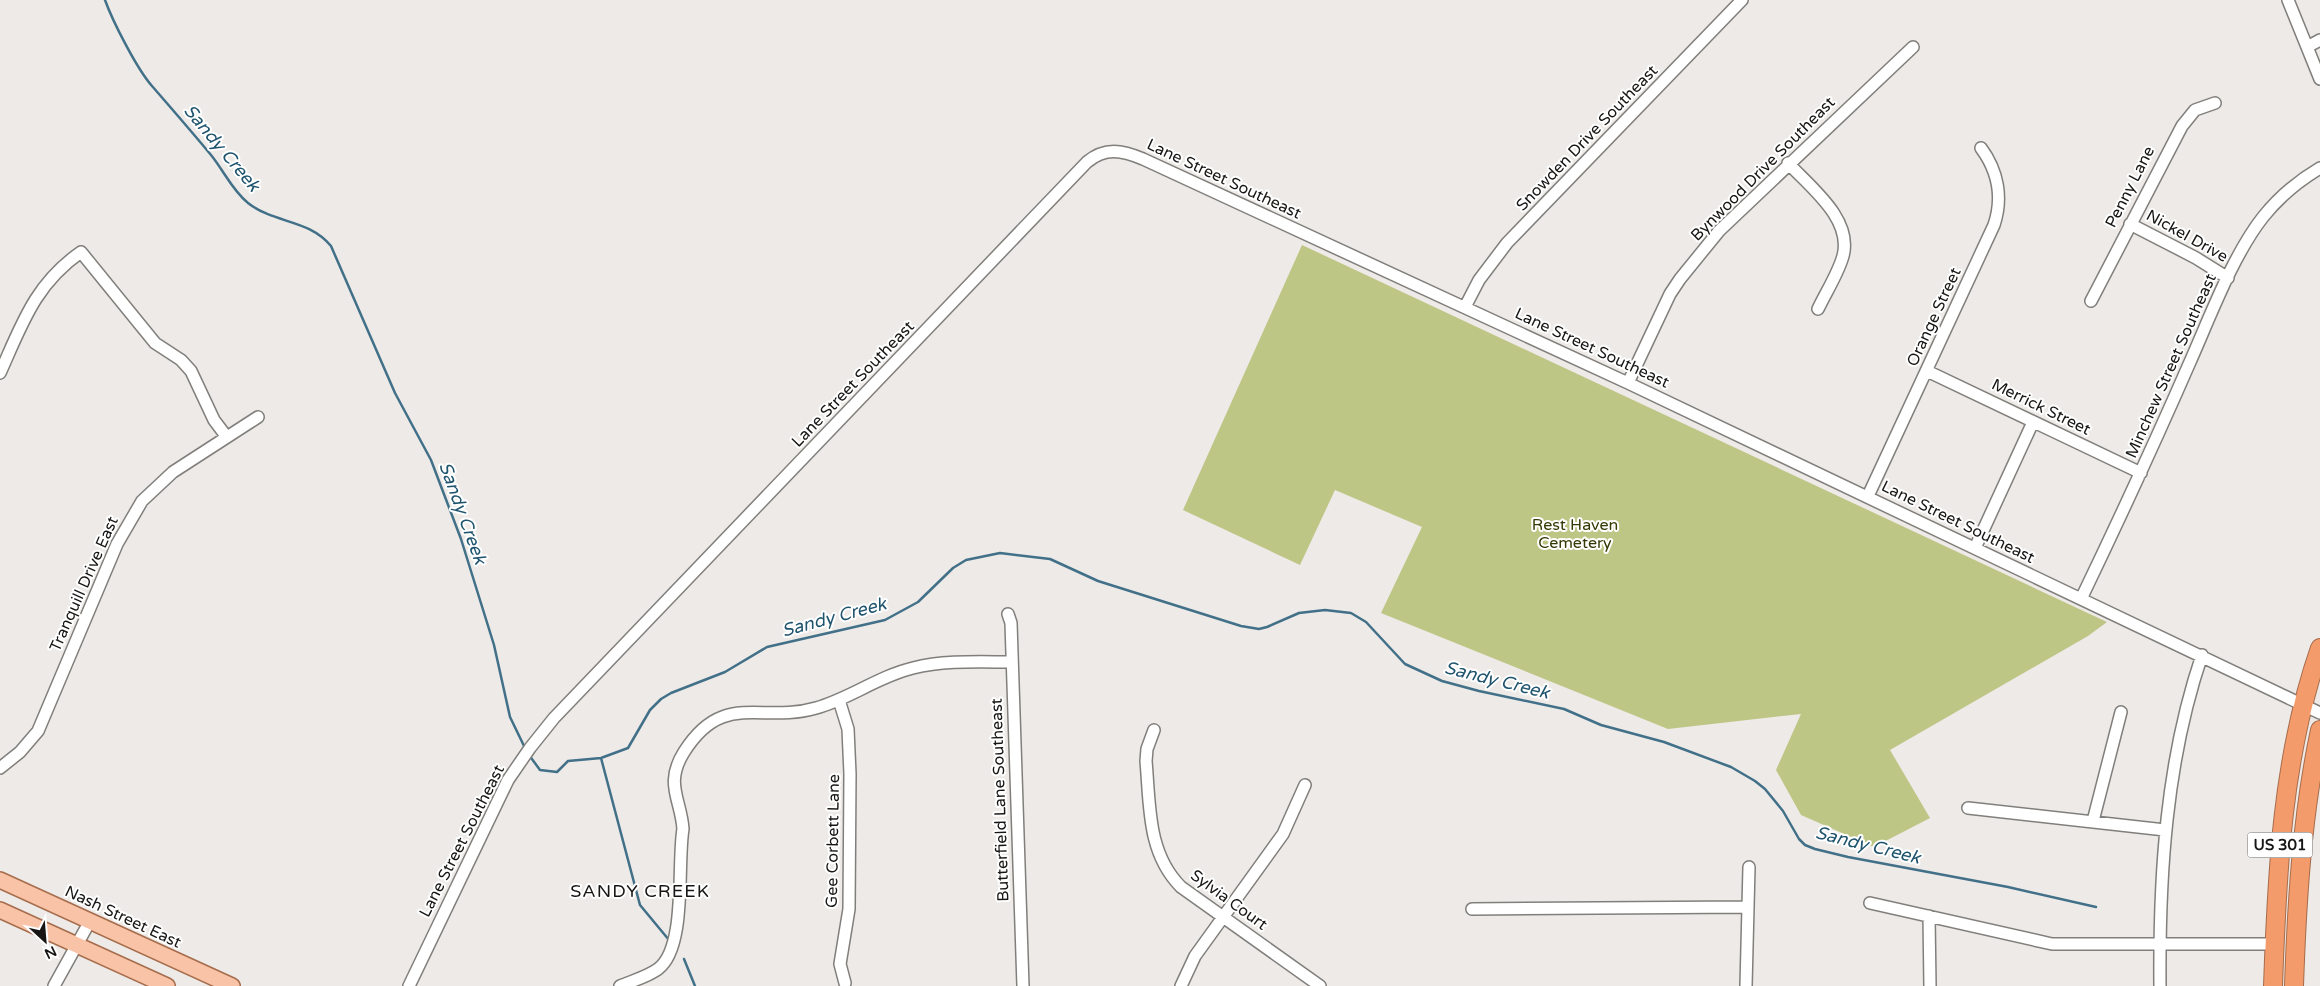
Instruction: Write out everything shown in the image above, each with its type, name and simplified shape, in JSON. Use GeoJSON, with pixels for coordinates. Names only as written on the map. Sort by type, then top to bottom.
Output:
{"type":"FeatureCollection","features":[{"type":"Feature","properties":{"kind":"highway","name":"US 301"},"geometry":{"type":"LineString","coordinates":[[2272,986],[2275,900],[2286,788],[2312,709],[2320,648]]}},
{"type":"Feature","properties":{"kind":"highway","name":"US 301"},"geometry":{"type":"LineString","coordinates":[[2294,986],[2297,896],[2302,838],[2308,791],[2320,730]]}},
{"type":"Feature","properties":{"kind":"main road","name":"Nash Street East"},"geometry":{"type":"LineString","coordinates":[[0,880],[232,986]]}},
{"type":"Feature","properties":{"kind":"main road"},"geometry":{"type":"LineString","coordinates":[[0,910],[168,986]]}},
{"type":"Feature","properties":{"kind":"street","name":"Snowden Drive Southeast"},"geometry":{"type":"LineString","coordinates":[[1465,307],[1479,280],[1507,243],[1742,0]]}},
{"type":"Feature","properties":{"kind":"street"},"geometry":{"type":"LineString","coordinates":[[2288,0],[2320,79]]}},
{"type":"Feature","properties":{"kind":"street"},"geometry":{"type":"LineString","coordinates":[[2307,47],[2320,40]]}},
{"type":"Feature","properties":{"kind":"street","name":"Bynwood Drive Southeast"},"geometry":{"type":"LineString","coordinates":[[1628,383],[1680,279],[1719,231],[1788,163],[1913,47]]}},
{"type":"Feature","properties":{"kind":"street","name":"Penny Lane"},"geometry":{"type":"LineString","coordinates":[[2090,301],[2182,126],[2195,110],[2215,103]]}},
{"type":"Feature","properties":{"kind":"street","name":"Orange Street"},"geometry":{"type":"LineString","coordinates":[[1868,496],[1997,218],[1999,200],[1997,182],[1990,160],[1981,148]]}},
{"type":"Feature","properties":{"kind":"street","name":"Lane Street Southeast"},"geometry":{"type":"LineString","coordinates":[[408,986],[496,804],[523,758],[554,718],[1080,169],[1093,157],[1111,150],[1128,152],[1142,158],[1465,307],[1868,496],[2312,709]]}},
{"type":"Feature","properties":{"kind":"street"},"geometry":{"type":"LineString","coordinates":[[1788,163],[1836,217],[1844,235],[1843,256],[1818,309]]}},
{"type":"Feature","properties":{"kind":"street","name":"Minchew Street Southeast"},"geometry":{"type":"LineString","coordinates":[[2081,599],[2141,473],[2228,278],[2262,218],[2290,189],[2320,168]]}},
{"type":"Feature","properties":{"kind":"street","name":"Nickel Drive"},"geometry":{"type":"LineString","coordinates":[[2130,224],[2174,246],[2228,278]]}},
{"type":"Feature","properties":{"kind":"street"},"geometry":{"type":"LineString","coordinates":[[0,373],[29,308],[54,274],[81,252],[155,343],[181,360],[191,371],[214,420],[226,436]]}},
{"type":"Feature","properties":{"kind":"street","name":"Merrick Street"},"geometry":{"type":"LineString","coordinates":[[1926,371],[2141,473]]}},
{"type":"Feature","properties":{"kind":"street","name":"Tranquill Drive East"},"geometry":{"type":"LineString","coordinates":[[0,768],[20,752],[38,731],[117,544],[142,501],[167,476],[258,417]]}},
{"type":"Feature","properties":{"kind":"street"},"geometry":{"type":"LineString","coordinates":[[1974,548],[2033,422]]}},
{"type":"Feature","properties":{"kind":"street","name":"Butterfield Lane Southeast"},"geometry":{"type":"LineString","coordinates":[[1008,614],[1011,623],[1023,986]]}},
{"type":"Feature","properties":{"kind":"street"},"geometry":{"type":"LineString","coordinates":[[2160,986],[2165,830],[2175,760],[2193,680],[2202,655]]}},
{"type":"Feature","properties":{"kind":"street"},"geometry":{"type":"LineString","coordinates":[[620,986],[659,969],[671,952],[674,943],[684,829],[683,819],[674,794],[674,780],[679,761],[692,741],[707,726],[722,716],[744,712],[802,712],[839,700],[913,668],[936,663],[1012,662]]}},
{"type":"Feature","properties":{"kind":"street","name":"Gee Corbett Lane"},"geometry":{"type":"LineString","coordinates":[[839,700],[848,729],[850,774],[849,909],[840,964],[845,983]]}},
{"type":"Feature","properties":{"kind":"street"},"geometry":{"type":"LineString","coordinates":[[2093,821],[2121,712]]}},
{"type":"Feature","properties":{"kind":"street","name":"Sylvia Court"},"geometry":{"type":"LineString","coordinates":[[1154,730],[1147,749],[1146,760],[1153,836],[1164,868],[1181,887],[1320,986]]}},
{"type":"Feature","properties":{"kind":"street"},"geometry":{"type":"LineString","coordinates":[[1181,986],[1195,956],[1283,834],[1305,785]]}},
{"type":"Feature","properties":{"kind":"street"},"geometry":{"type":"LineString","coordinates":[[1968,808],[2165,830]]}},
{"type":"Feature","properties":{"kind":"street"},"geometry":{"type":"LineString","coordinates":[[1746,986],[1749,867]]}},
{"type":"Feature","properties":{"kind":"street"},"geometry":{"type":"LineString","coordinates":[[1870,903],[2052,944],[2274,944]]}},
{"type":"Feature","properties":{"kind":"street"},"geometry":{"type":"LineString","coordinates":[[1472,909],[1747,907]]}},
{"type":"Feature","properties":{"kind":"street"},"geometry":{"type":"LineString","coordinates":[[1930,916],[1930,986]]}},
{"type":"Feature","properties":{"kind":"street"},"geometry":{"type":"LineString","coordinates":[[54,986],[90,921]]}},
{"type":"Feature","properties":{"kind":"green space","name":"Rest Haven Cemetery"},"geometry":{"type":"Polygon","coordinates":[[[1302,245],[2107,622],[2088,636],[1890,750],[1930,818],[1874,847],[1801,815],[1776,770],[1801,714],[1668,729],[1381,613],[1422,527],[1335,490],[1300,565],[1183,510],[1302,245]]]}},
{"type":"Feature","properties":{"kind":"waterway","name":"Sandy Creek"},"geometry":{"type":"LineString","coordinates":[[105,0],[139,68],[211,155],[242,198],[258,210],[313,231],[331,246],[395,393],[431,460],[461,539],[494,645],[510,717],[525,748]]}},
{"type":"Feature","properties":{"kind":"waterway","name":"Sandy Creek"},"geometry":{"type":"LineString","coordinates":[[529,755],[540,770],[557,772],[568,761],[601,758],[628,748],[650,710],[661,699],[671,693],[725,672],[767,647],[885,620],[918,602],[953,568],[966,560],[1000,553],[1050,559],[1098,581],[1241,626],[1259,629],[1299,613],[1325,610],[1351,613],[1366,622],[1405,664],[1442,681],[1564,709],[1601,725],[1664,742],[1731,767],[1765,789],[1783,811],[1799,839],[1805,845],[1815,849],[2008,887],[2096,907]]}},
{"type":"Feature","properties":{"kind":"waterway"},"geometry":{"type":"LineString","coordinates":[[601,758],[640,905],[669,940]]}},
{"type":"Feature","properties":{"kind":"waterway"},"geometry":{"type":"LineString","coordinates":[[684,959],[695,986]]}},
{"type":"Feature","properties":{"kind":"district","name":"SANDY CREEK"},"geometry":{"type":"Point","coordinates":[640,891]}}]}
